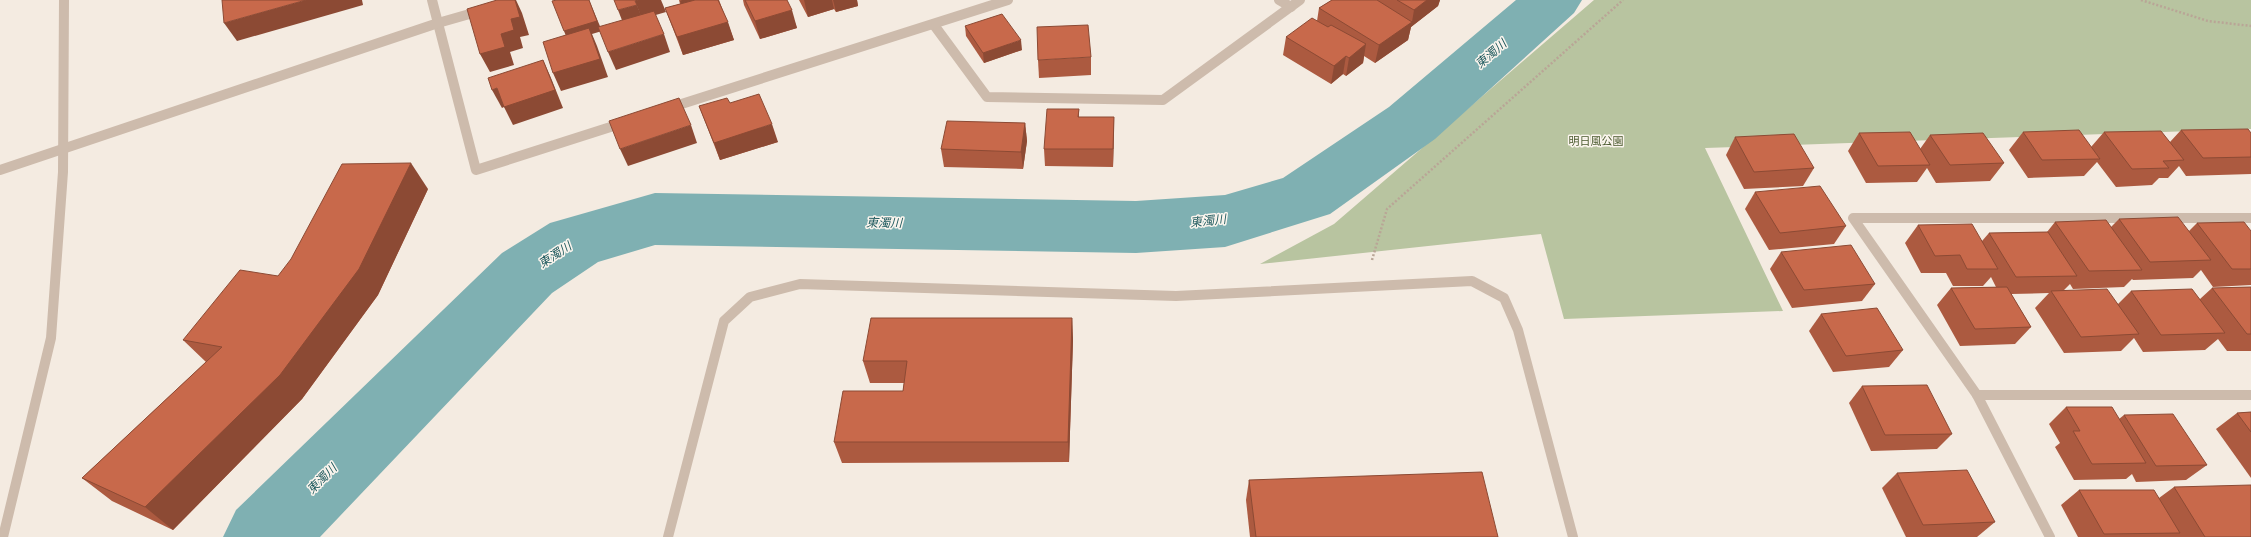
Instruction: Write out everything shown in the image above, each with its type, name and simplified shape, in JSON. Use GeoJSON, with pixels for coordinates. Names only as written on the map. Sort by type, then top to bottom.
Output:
{"type":"FeatureCollection","features":[{"type":"Feature","properties":{"kind":"street"},"geometry":{"type":"LineString","coordinates":[[3,537],[51,338],[63,150],[64,0]]}},
{"type":"Feature","properties":{"kind":"street"},"geometry":{"type":"LineString","coordinates":[[432,0],[476,170],[633,120]]}},
{"type":"Feature","properties":{"kind":"street"},"geometry":{"type":"LineString","coordinates":[[663,110],[934,25],[1008,0]]}},
{"type":"Feature","properties":{"kind":"street"},"geometry":{"type":"LineString","coordinates":[[1279,0],[1290,7]]}},
{"type":"Feature","properties":{"kind":"street"},"geometry":{"type":"LineString","coordinates":[[934,25],[987,97],[1163,100],[1300,0]]}},
{"type":"Feature","properties":{"kind":"street"},"geometry":{"type":"LineString","coordinates":[[0,170],[438,23],[490,8]]}},
{"type":"Feature","properties":{"kind":"street"},"geometry":{"type":"LineString","coordinates":[[2050,537],[1977,395],[1853,218],[2251,218]]}},
{"type":"Feature","properties":{"kind":"street"},"geometry":{"type":"LineString","coordinates":[[668,537],[724,321],[750,297],[800,284],[1176,296],[1472,281],[1504,298],[1518,330],[1573,537]]}},
{"type":"Feature","properties":{"kind":"street"},"geometry":{"type":"LineString","coordinates":[[1977,395],[2251,395]]}},
{"type":"Feature","properties":{"kind":"path"},"geometry":{"type":"LineString","coordinates":[[1364,286],[1388,209],[1623,0]]}},
{"type":"Feature","properties":{"kind":"path"},"geometry":{"type":"LineString","coordinates":[[2141,0],[2185,17],[2227,25],[2251,26]]}},
{"type":"Feature","properties":{"kind":"green space","name":"明日風公園"},"geometry":{"type":"Polygon","coordinates":[[[1594,0],[2251,0],[2251,129],[1705,148],[1783,311],[1564,319],[1541,234],[1260,264],[1334,224],[1594,0]]]}},
{"type":"Feature","properties":{"kind":"building"},"geometry":{"type":"Polygon","coordinates":[[[222,0],[306,0],[224,23],[222,0]]]}},
{"type":"Feature","properties":{"kind":"building"},"geometry":{"type":"Polygon","coordinates":[[[497,0],[515,0],[520,17],[511,19],[514,30],[501,34],[505,47],[480,54],[467,9],[497,0]]]}},
{"type":"Feature","properties":{"kind":"building"},"geometry":{"type":"Polygon","coordinates":[[[589,0],[597,21],[564,31],[552,1],[589,0]]]}},
{"type":"Feature","properties":{"kind":"building"},"geometry":{"type":"Polygon","coordinates":[[[614,0],[638,0],[635,1],[637,5],[618,10],[614,0]]]}},
{"type":"Feature","properties":{"kind":"building"},"geometry":{"type":"Polygon","coordinates":[[[695,0],[718,0],[728,22],[677,37],[665,8],[695,0]]]}},
{"type":"Feature","properties":{"kind":"building"},"geometry":{"type":"Polygon","coordinates":[[[745,0],[787,0],[792,10],[755,21],[745,0]]]}},
{"type":"Feature","properties":{"kind":"building"},"geometry":{"type":"Polygon","coordinates":[[[1332,0],[1377,0],[1412,22],[1379,45],[1319,8],[1332,0]]]}},
{"type":"Feature","properties":{"kind":"building"},"geometry":{"type":"Polygon","coordinates":[[[1397,0],[1427,0],[1414,10],[1397,0]]]}},
{"type":"Feature","properties":{"kind":"building"},"geometry":{"type":"Polygon","coordinates":[[[654,11],[664,34],[608,52],[598,27],[654,11]]]}},
{"type":"Feature","properties":{"kind":"building"},"geometry":{"type":"Polygon","coordinates":[[[1002,14],[1021,40],[983,53],[965,26],[1002,14]]]}},
{"type":"Feature","properties":{"kind":"building"},"geometry":{"type":"Polygon","coordinates":[[[1312,18],[1328,27],[1331,25],[1366,44],[1349,58],[1346,56],[1334,66],[1286,37],[1312,18]]]}},
{"type":"Feature","properties":{"kind":"building"},"geometry":{"type":"Polygon","coordinates":[[[1088,25],[1091,57],[1038,60],[1037,27],[1088,25]]]}},
{"type":"Feature","properties":{"kind":"building"},"geometry":{"type":"Polygon","coordinates":[[[589,28],[600,59],[553,73],[543,42],[589,28]]]}},
{"type":"Feature","properties":{"kind":"building"},"geometry":{"type":"Polygon","coordinates":[[[543,60],[555,90],[504,107],[497,88],[492,90],[488,78],[543,60]]]}},
{"type":"Feature","properties":{"kind":"building"},"geometry":{"type":"Polygon","coordinates":[[[759,94],[772,124],[714,143],[699,106],[727,98],[730,103],[759,94]]]}},
{"type":"Feature","properties":{"kind":"building"},"geometry":{"type":"Polygon","coordinates":[[[679,98],[691,125],[620,149],[609,121],[679,98]]]}},
{"type":"Feature","properties":{"kind":"building"},"geometry":{"type":"Polygon","coordinates":[[[1047,109],[1079,109],[1078,117],[1114,117],[1113,149],[1044,149],[1047,109]]]}},
{"type":"Feature","properties":{"kind":"building"},"geometry":{"type":"Polygon","coordinates":[[[947,121],[1025,123],[1021,152],[941,149],[947,121]]]}},
{"type":"Feature","properties":{"kind":"building"},"geometry":{"type":"Polygon","coordinates":[[[2248,129],[2251,133],[2251,157],[2203,158],[2181,130],[2248,129]]]}},
{"type":"Feature","properties":{"kind":"building"},"geometry":{"type":"Polygon","coordinates":[[[2079,130],[2100,159],[2042,160],[2023,132],[2079,130]]]}},
{"type":"Feature","properties":{"kind":"building"},"geometry":{"type":"Polygon","coordinates":[[[2161,131],[2184,160],[2163,161],[2169,168],[2132,169],[2104,132],[2161,131]]]}},
{"type":"Feature","properties":{"kind":"building"},"geometry":{"type":"Polygon","coordinates":[[[1910,132],[1930,165],[1878,166],[1859,133],[1910,132]]]}},
{"type":"Feature","properties":{"kind":"building"},"geometry":{"type":"Polygon","coordinates":[[[1983,133],[2004,163],[1950,165],[1930,135],[1983,133]]]}},
{"type":"Feature","properties":{"kind":"building"},"geometry":{"type":"Polygon","coordinates":[[[1794,134],[1814,168],[1754,172],[1735,137],[1794,134]]]}},
{"type":"Feature","properties":{"kind":"building"},"geometry":{"type":"Polygon","coordinates":[[[411,163],[359,269],[280,375],[145,507],[82,478],[222,347],[183,340],[240,270],[278,276],[291,259],[342,164],[411,163]]]}},
{"type":"Feature","properties":{"kind":"building"},"geometry":{"type":"Polygon","coordinates":[[[1820,186],[1846,226],[1780,233],[1755,192],[1820,186]]]}},
{"type":"Feature","properties":{"kind":"building"},"geometry":{"type":"Polygon","coordinates":[[[2178,217],[2211,260],[2150,262],[2119,219],[2178,217]]]}},
{"type":"Feature","properties":{"kind":"building"},"geometry":{"type":"Polygon","coordinates":[[[2106,220],[2142,270],[2089,271],[2055,222],[2106,220]]]}},
{"type":"Feature","properties":{"kind":"building"},"geometry":{"type":"Polygon","coordinates":[[[2244,222],[2251,231],[2251,269],[2232,269],[2197,223],[2244,222]]]}},
{"type":"Feature","properties":{"kind":"building"},"geometry":{"type":"Polygon","coordinates":[[[1972,224],[1998,269],[1967,269],[1960,255],[1935,256],[1918,225],[1972,224]]]}},
{"type":"Feature","properties":{"kind":"building"},"geometry":{"type":"Polygon","coordinates":[[[2048,232],[2077,276],[2016,277],[1989,233],[2048,232]]]}},
{"type":"Feature","properties":{"kind":"building"},"geometry":{"type":"Polygon","coordinates":[[[1851,245],[1875,284],[1804,290],[1781,252],[1851,245]]]}},
{"type":"Feature","properties":{"kind":"building"},"geometry":{"type":"Polygon","coordinates":[[[2007,287],[2031,327],[1975,329],[1951,288],[2007,287]]]}},
{"type":"Feature","properties":{"kind":"building"},"geometry":{"type":"Polygon","coordinates":[[[2251,287],[2251,334],[2247,334],[2212,288],[2251,287]]]}},
{"type":"Feature","properties":{"kind":"building"},"geometry":{"type":"Polygon","coordinates":[[[2107,289],[2139,334],[2081,337],[2051,291],[2107,289]]]}},
{"type":"Feature","properties":{"kind":"building"},"geometry":{"type":"Polygon","coordinates":[[[2192,289],[2225,333],[2161,335],[2131,291],[2192,289]]]}},
{"type":"Feature","properties":{"kind":"building"},"geometry":{"type":"Polygon","coordinates":[[[1877,308],[1903,350],[1846,356],[1821,314],[1877,308]]]}},
{"type":"Feature","properties":{"kind":"building"},"geometry":{"type":"Polygon","coordinates":[[[871,318],[1072,318],[1068,442],[834,442],[843,391],[903,391],[907,361],[863,361],[871,318]]]}},
{"type":"Feature","properties":{"kind":"building"},"geometry":{"type":"Polygon","coordinates":[[[1927,385],[1952,434],[1885,435],[1862,386],[1927,385]]]}},
{"type":"Feature","properties":{"kind":"building"},"geometry":{"type":"Polygon","coordinates":[[[2066,407],[2112,407],[2146,463],[2092,464],[2073,431],[2080,431],[2066,407]]]}},
{"type":"Feature","properties":{"kind":"building"},"geometry":{"type":"Polygon","coordinates":[[[2251,412],[2251,432],[2237,413],[2251,412]]]}},
{"type":"Feature","properties":{"kind":"building"},"geometry":{"type":"Polygon","coordinates":[[[2173,414],[2207,465],[2156,466],[2124,415],[2173,414]]]}},
{"type":"Feature","properties":{"kind":"building"},"geometry":{"type":"Polygon","coordinates":[[[1967,470],[1995,522],[1923,525],[1897,473],[1967,470]]]}},
{"type":"Feature","properties":{"kind":"building"},"geometry":{"type":"Polygon","coordinates":[[[1482,472],[1498,537],[1256,537],[1249,480],[1482,472]]]}},
{"type":"Feature","properties":{"kind":"building"},"geometry":{"type":"Polygon","coordinates":[[[2251,485],[2251,537],[2205,537],[2174,487],[2251,485]]]}},
{"type":"Feature","properties":{"kind":"building"},"geometry":{"type":"Polygon","coordinates":[[[2079,490],[2154,490],[2180,533],[2104,534],[2079,490]]]}},
{"type":"Feature","properties":{"kind":"waterway","name":"東濁川"},"geometry":{"type":"LineString","coordinates":[[265,537],[527,273],[575,242],[655,219],[1136,227],[1225,221],[1306,196],[1412,123],[1553,0]]}}]}
